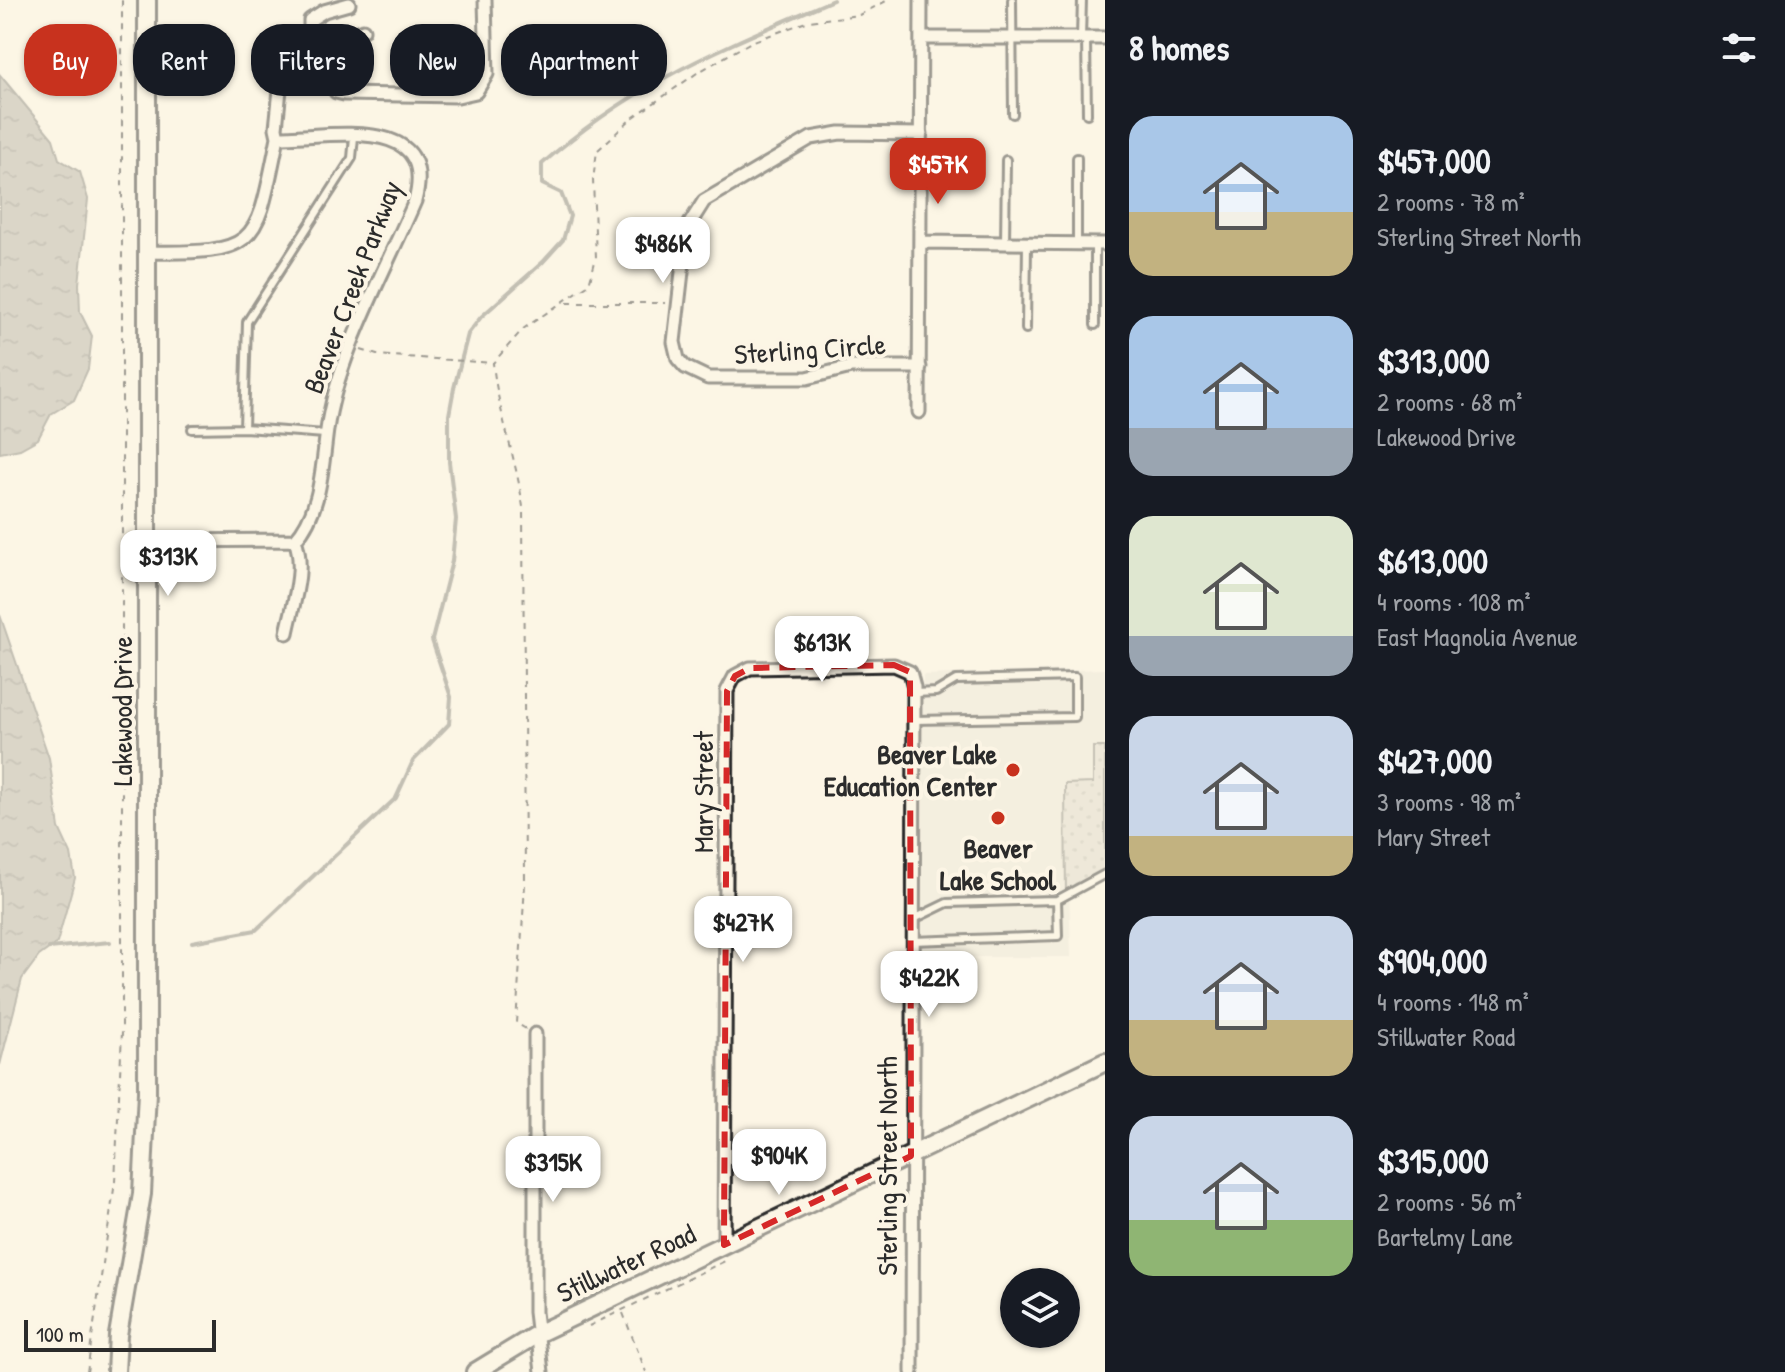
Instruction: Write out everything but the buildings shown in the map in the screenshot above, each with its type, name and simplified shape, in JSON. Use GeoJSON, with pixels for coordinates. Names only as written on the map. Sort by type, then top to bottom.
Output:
{"type":"FeatureCollection","features":[{"type":"Feature","properties":{"kind":"street","name":"Lakewood Drive"},"geometry":{"type":"LineString","coordinates":[[116,1372],[118,1335],[142,1194],[147,1092],[147,0]]}},
{"type":"Feature","properties":{"kind":"street"},"geometry":{"type":"LineString","coordinates":[[374,95],[458,96],[476,92],[487,74],[485,0]]}},
{"type":"Feature","properties":{"kind":"street"},"geometry":{"type":"LineString","coordinates":[[919,412],[921,0]]}},
{"type":"Feature","properties":{"kind":"street"},"geometry":{"type":"LineString","coordinates":[[310,24],[310,20],[324,11],[349,4]]}},
{"type":"Feature","properties":{"kind":"street"},"geometry":{"type":"LineString","coordinates":[[921,38],[1105,38]]}},
{"type":"Feature","properties":{"kind":"street"},"geometry":{"type":"LineString","coordinates":[[148,252],[206,253],[240,244],[255,227],[278,137],[279,96]]}},
{"type":"Feature","properties":{"kind":"street","name":"Sterling Circle"},"geometry":{"type":"LineString","coordinates":[[920,367],[851,367],[807,378],[700,376],[685,367],[675,351],[687,228],[697,209],[713,194],[811,138],[840,133],[921,134]]}},
{"type":"Feature","properties":{"kind":"street","name":"Beaver Creek Parkway"},"geometry":{"type":"LineString","coordinates":[[278,137],[386,137],[407,146],[418,164],[420,182],[335,387],[323,474],[305,530],[295,540]]}},
{"type":"Feature","properties":{"kind":"street"},"geometry":{"type":"LineString","coordinates":[[921,242],[1100,244]]}},
{"type":"Feature","properties":{"kind":"street"},"geometry":{"type":"LineString","coordinates":[[148,541],[295,540],[300,554],[299,572],[287,633]]}},
{"type":"Feature","properties":{"kind":"street","name":"Mary Street"},"geometry":{"type":"LineString","coordinates":[[724,1245],[727,691],[735,676],[750,668],[894,665],[910,672]]}},
{"type":"Feature","properties":{"kind":"street","name":"Sterling Street North"},"geometry":{"type":"LineString","coordinates":[[910,672],[914,693],[912,1372]]}},
{"type":"Feature","properties":{"kind":"street"},"geometry":{"type":"LineString","coordinates":[[535,1034],[535,1312],[542,1372]]}},
{"type":"Feature","properties":{"kind":"street","name":"Stillwater Road"},"geometry":{"type":"LineString","coordinates":[[475,1372],[539,1333],[1105,1062]]}},
{"type":"Feature","properties":{"kind":"lane"},"geometry":{"type":"LineString","coordinates":[[1012,0],[1013,114]]}},
{"type":"Feature","properties":{"kind":"lane"},"geometry":{"type":"LineString","coordinates":[[1082,0],[1087,114]]}},
{"type":"Feature","properties":{"kind":"lane"},"geometry":{"type":"LineString","coordinates":[[244,428],[247,322],[352,158],[354,137]]}},
{"type":"Feature","properties":{"kind":"lane"},"geometry":{"type":"LineString","coordinates":[[1077,158],[1077,244]]}},
{"type":"Feature","properties":{"kind":"lane"},"geometry":{"type":"LineString","coordinates":[[1005,243],[1006,160]]}},
{"type":"Feature","properties":{"kind":"lane"},"geometry":{"type":"LineString","coordinates":[[1026,329],[1027,244]]}},
{"type":"Feature","properties":{"kind":"lane"},"geometry":{"type":"LineString","coordinates":[[1095,325],[1100,244]]}},
{"type":"Feature","properties":{"kind":"lane"},"geometry":{"type":"LineString","coordinates":[[192,429],[244,428],[327,434]]}},
{"type":"Feature","properties":{"kind":"lane"},"geometry":{"type":"LineString","coordinates":[[914,693],[936,692],[956,680],[1075,677],[1075,717],[914,720]]}},
{"type":"Feature","properties":{"kind":"lane"},"geometry":{"type":"LineString","coordinates":[[913,919],[947,903],[1057,900],[1105,874]]}},
{"type":"Feature","properties":{"kind":"lane"},"geometry":{"type":"LineString","coordinates":[[912,941],[1058,936],[1057,900]]}},
{"type":"Feature","properties":{"kind":"path"},"geometry":{"type":"LineString","coordinates":[[87,1372],[115,1182],[122,1032],[122,0]]}},
{"type":"Feature","properties":{"kind":"path"},"geometry":{"type":"LineString","coordinates":[[535,1034],[516,1023],[525,885],[523,507],[517,462],[497,402],[493,363],[523,329],[566,303],[589,284],[596,258],[593,180],[597,151],[631,119],[697,73],[751,42],[809,21],[859,15],[888,0]]}},
{"type":"Feature","properties":{"kind":"path"},"geometry":{"type":"LineString","coordinates":[[566,303],[618,305],[679,301]]}},
{"type":"Feature","properties":{"kind":"path"},"geometry":{"type":"LineString","coordinates":[[352,348],[377,355],[493,363]]}},
{"type":"Feature","properties":{"kind":"path"},"geometry":{"type":"LineString","coordinates":[[622,1312],[646,1372]]}},
{"type":"Feature","properties":{"kind":"highlighted area"},"geometry":{"type":"Polygon","coordinates":[[[894,665],[910,672],[911,1156],[724,1245],[727,691],[735,676],[750,668],[894,665]]]}},
{"type":"Feature","properties":{"kind":"shaded area","name":"Beaver Lake Education Center"},"geometry":{"type":"Polygon","coordinates":[[[1105,669],[1105,866],[1069,885],[1071,957],[917,957],[923,675],[1105,669]]]}},
{"type":"Feature","properties":{"kind":"shaded area"},"geometry":{"type":"Polygon","coordinates":[[[1093,747],[1105,747],[1105,874],[1066,898],[1065,784],[1093,783],[1093,747]]]}},
{"type":"Feature","properties":{"kind":"water"},"geometry":{"type":"Polygon","coordinates":[[[0,75],[53,139],[59,159],[80,172],[88,199],[79,284],[80,312],[92,336],[88,369],[74,400],[51,414],[38,439],[20,449],[0,453],[0,75]]]}},
{"type":"Feature","properties":{"kind":"water"},"geometry":{"type":"Polygon","coordinates":[[[0,615],[49,758],[59,828],[71,854],[75,878],[57,943],[39,956],[22,979],[0,1065],[0,615]]]}},
{"type":"Feature","properties":{"kind":"waterway"},"geometry":{"type":"LineString","coordinates":[[192,942],[256,930],[396,798],[413,761],[449,724],[451,697],[432,640],[452,561],[456,519],[449,462],[449,415],[468,334],[481,317],[563,240],[570,216],[561,193],[542,184],[542,164],[611,111],[681,69],[833,0]]}},
{"type":"Feature","properties":{"kind":"waterway"},"geometry":{"type":"LineString","coordinates":[[49,948],[110,942]]}},
{"type":"Feature","properties":{"kind":"place","name":"Beaver Lake Education Center"},"geometry":{"type":"Point","coordinates":[1013,770]}},
{"type":"Feature","properties":{"kind":"place","name":"Beaver Lake School"},"geometry":{"type":"Point","coordinates":[998,818]}}]}
